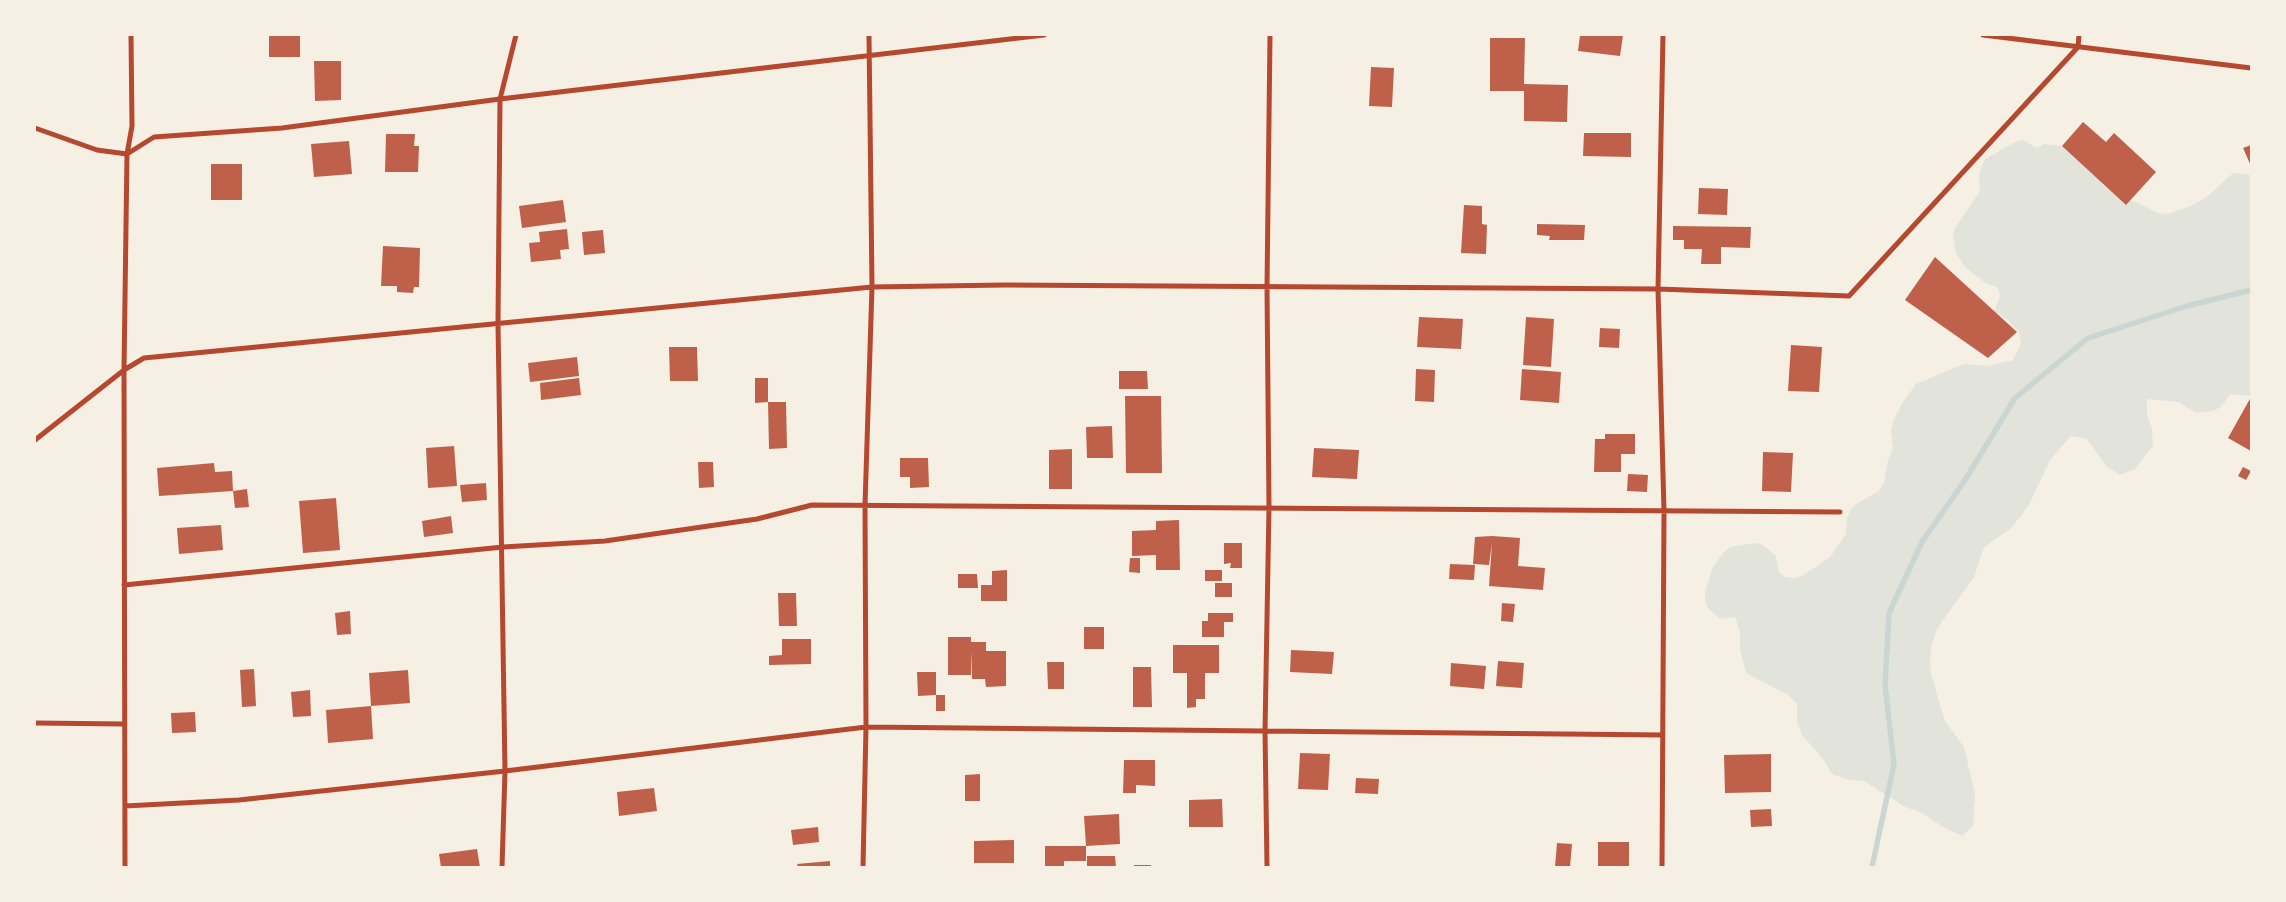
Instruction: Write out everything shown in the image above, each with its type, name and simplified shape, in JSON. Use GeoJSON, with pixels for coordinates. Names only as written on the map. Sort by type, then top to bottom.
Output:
{"type":"FeatureCollection","features":[{"type":"Feature","properties":{"kind":"street"},"geometry":{"type":"LineString","coordinates":[[125,867],[124,370],[127,154],[132,126],[131,35]]}},
{"type":"Feature","properties":{"kind":"street"},"geometry":{"type":"LineString","coordinates":[[502,867],[505,771],[498,323],[500,99],[516,35]]}},
{"type":"Feature","properties":{"kind":"street"},"geometry":{"type":"LineString","coordinates":[[863,867],[866,727],[865,504],[872,287],[869,35]]}},
{"type":"Feature","properties":{"kind":"street"},"geometry":{"type":"LineString","coordinates":[[35,128],[97,150],[127,154],[154,137],[282,128],[500,99],[870,57],[1044,35]]}},
{"type":"Feature","properties":{"kind":"street"},"geometry":{"type":"LineString","coordinates":[[1266,867],[1265,731],[1269,507],[1267,287],[1270,35]]}},
{"type":"Feature","properties":{"kind":"street"},"geometry":{"type":"LineString","coordinates":[[1662,867],[1664,511],[1658,289],[1663,35]]}},
{"type":"Feature","properties":{"kind":"street"},"geometry":{"type":"LineString","coordinates":[[1983,35],[2251,68]]}},
{"type":"Feature","properties":{"kind":"street"},"geometry":{"type":"LineString","coordinates":[[35,440],[124,370],[144,358],[872,287],[1005,285],[1658,289],[1850,296],[2078,47],[2079,35]]}},
{"type":"Feature","properties":{"kind":"street"},"geometry":{"type":"LineString","coordinates":[[124,585],[503,547],[605,541],[757,519],[812,505],[1840,512]]}},
{"type":"Feature","properties":{"kind":"street"},"geometry":{"type":"LineString","coordinates":[[35,723],[124,724]]}},
{"type":"Feature","properties":{"kind":"street"},"geometry":{"type":"LineString","coordinates":[[125,806],[239,800],[505,771],[866,727],[1663,735]]}},
{"type":"Feature","properties":{"kind":"shaded area"},"geometry":{"type":"Polygon","coordinates":[[[2023,140],[2037,148],[2044,144],[2069,147],[2097,175],[2106,188],[2120,198],[2136,202],[2158,213],[2168,214],[2193,205],[2208,196],[2233,173],[2251,175],[2251,396],[2230,394],[2221,407],[2213,411],[2196,413],[2178,402],[2147,399],[2147,414],[2152,429],[2153,445],[2135,469],[2120,475],[2106,466],[2087,439],[2071,436],[2050,460],[2030,503],[2021,516],[2010,529],[1984,547],[1974,577],[1938,627],[1932,643],[1930,658],[1931,674],[1945,721],[1964,747],[1975,794],[1973,826],[1962,836],[1920,812],[1905,807],[1864,781],[1848,780],[1832,774],[1824,760],[1802,735],[1797,721],[1797,704],[1788,695],[1746,673],[1740,649],[1740,632],[1735,617],[1720,619],[1708,608],[1705,600],[1705,591],[1713,567],[1730,547],[1756,543],[1763,545],[1776,556],[1779,572],[1785,577],[1793,578],[1802,576],[1831,556],[1846,534],[1847,518],[1851,509],[1856,504],[1879,491],[1884,483],[1888,460],[1893,448],[1891,431],[1893,422],[1901,405],[1916,384],[1964,364],[1987,366],[2013,360],[2021,344],[2019,332],[2007,319],[1994,311],[2000,296],[1998,288],[1984,282],[1965,267],[1956,253],[1953,236],[1955,228],[1980,191],[1979,174],[1985,159],[2015,142],[2023,140]]]}},
{"type":"Feature","properties":{"kind":"building"},"geometry":{"type":"Polygon","coordinates":[[[269,35],[300,35],[300,57],[269,57],[269,35]]]}},
{"type":"Feature","properties":{"kind":"building"},"geometry":{"type":"Polygon","coordinates":[[[1580,35],[1623,35],[1620,56],[1578,51],[1580,35]]]}},
{"type":"Feature","properties":{"kind":"building"},"geometry":{"type":"Polygon","coordinates":[[[1490,38],[1525,38],[1524,84],[1568,85],[1567,122],[1524,121],[1524,91],[1490,91],[1490,38]]]}},
{"type":"Feature","properties":{"kind":"building"},"geometry":{"type":"Polygon","coordinates":[[[314,61],[341,61],[341,100],[315,101],[314,61]]]}},
{"type":"Feature","properties":{"kind":"building"},"geometry":{"type":"Polygon","coordinates":[[[1371,67],[1394,68],[1392,107],[1369,106],[1371,67]]]}},
{"type":"Feature","properties":{"kind":"building"},"geometry":{"type":"Polygon","coordinates":[[[2083,122],[2106,142],[2114,133],[2156,172],[2126,205],[2062,146],[2083,122]]]}},
{"type":"Feature","properties":{"kind":"building"},"geometry":{"type":"Polygon","coordinates":[[[1584,133],[1631,133],[1631,157],[1583,156],[1584,133]]]}},
{"type":"Feature","properties":{"kind":"building"},"geometry":{"type":"Polygon","coordinates":[[[386,134],[415,134],[414,146],[419,146],[418,172],[385,172],[386,134]]]}},
{"type":"Feature","properties":{"kind":"building"},"geometry":{"type":"Polygon","coordinates":[[[349,141],[352,174],[314,177],[311,144],[349,141]]]}},
{"type":"Feature","properties":{"kind":"building"},"geometry":{"type":"Polygon","coordinates":[[[2251,145],[2251,166],[2243,148],[2251,145]]]}},
{"type":"Feature","properties":{"kind":"building"},"geometry":{"type":"Polygon","coordinates":[[[211,164],[242,164],[242,200],[211,200],[211,164]]]}},
{"type":"Feature","properties":{"kind":"building"},"geometry":{"type":"Polygon","coordinates":[[[1699,188],[1728,189],[1727,215],[1698,214],[1699,188]]]}},
{"type":"Feature","properties":{"kind":"building"},"geometry":{"type":"Polygon","coordinates":[[[563,200],[566,222],[522,228],[519,206],[563,200]]]}},
{"type":"Feature","properties":{"kind":"building"},"geometry":{"type":"Polygon","coordinates":[[[1464,205],[1482,206],[1482,224],[1487,225],[1486,254],[1461,253],[1464,205]]]}},
{"type":"Feature","properties":{"kind":"building"},"geometry":{"type":"Polygon","coordinates":[[[1537,224],[1585,225],[1584,240],[1549,240],[1550,236],[1537,235],[1537,224]]]}},
{"type":"Feature","properties":{"kind":"building"},"geometry":{"type":"Polygon","coordinates":[[[1673,226],[1751,227],[1750,248],[1721,247],[1721,264],[1701,264],[1702,249],[1684,249],[1684,240],[1673,240],[1673,226]]]}},
{"type":"Feature","properties":{"kind":"building"},"geometry":{"type":"Polygon","coordinates":[[[567,229],[569,249],[560,250],[561,259],[531,262],[529,243],[540,242],[539,232],[567,229]]]}},
{"type":"Feature","properties":{"kind":"building"},"geometry":{"type":"Polygon","coordinates":[[[603,230],[605,253],[584,255],[582,232],[603,230]]]}},
{"type":"Feature","properties":{"kind":"building"},"geometry":{"type":"Polygon","coordinates":[[[383,246],[420,248],[419,287],[414,287],[413,293],[397,292],[397,286],[381,286],[383,246]]]}},
{"type":"Feature","properties":{"kind":"building"},"geometry":{"type":"Polygon","coordinates":[[[1935,257],[2017,332],[1988,358],[1905,300],[1935,257]]]}},
{"type":"Feature","properties":{"kind":"building"},"geometry":{"type":"Polygon","coordinates":[[[1419,317],[1463,319],[1461,349],[1417,347],[1419,317]]]}},
{"type":"Feature","properties":{"kind":"building"},"geometry":{"type":"Polygon","coordinates":[[[1526,317],[1554,319],[1551,367],[1523,365],[1526,317]]]}},
{"type":"Feature","properties":{"kind":"building"},"geometry":{"type":"Polygon","coordinates":[[[1600,328],[1620,329],[1619,348],[1599,347],[1600,328]]]}},
{"type":"Feature","properties":{"kind":"building"},"geometry":{"type":"Polygon","coordinates":[[[1791,345],[1822,347],[1819,392],[1788,391],[1791,345]]]}},
{"type":"Feature","properties":{"kind":"building"},"geometry":{"type":"Polygon","coordinates":[[[669,347],[697,347],[698,381],[670,381],[669,347]]]}},
{"type":"Feature","properties":{"kind":"building"},"geometry":{"type":"Polygon","coordinates":[[[577,357],[579,376],[530,382],[528,363],[577,357]]]}},
{"type":"Feature","properties":{"kind":"building"},"geometry":{"type":"Polygon","coordinates":[[[1416,369],[1435,370],[1434,402],[1415,401],[1416,369]]]}},
{"type":"Feature","properties":{"kind":"building"},"geometry":{"type":"Polygon","coordinates":[[[1522,369],[1561,372],[1559,403],[1520,400],[1522,369]]]}},
{"type":"Feature","properties":{"kind":"building"},"geometry":{"type":"Polygon","coordinates":[[[1119,371],[1147,371],[1148,389],[1119,389],[1119,371]]]}},
{"type":"Feature","properties":{"kind":"building"},"geometry":{"type":"Polygon","coordinates":[[[579,378],[581,395],[541,400],[540,383],[579,378]]]}},
{"type":"Feature","properties":{"kind":"building"},"geometry":{"type":"Polygon","coordinates":[[[755,378],[768,378],[768,402],[755,403],[755,378]]]}},
{"type":"Feature","properties":{"kind":"building"},"geometry":{"type":"Polygon","coordinates":[[[1125,396],[1161,396],[1162,473],[1126,473],[1125,396]]]}},
{"type":"Feature","properties":{"kind":"building"},"geometry":{"type":"Polygon","coordinates":[[[2251,397],[2251,451],[2228,438],[2251,397]]]}},
{"type":"Feature","properties":{"kind":"building"},"geometry":{"type":"Polygon","coordinates":[[[768,402],[786,402],[787,448],[769,449],[768,402]]]}},
{"type":"Feature","properties":{"kind":"building"},"geometry":{"type":"Polygon","coordinates":[[[1112,426],[1113,458],[1087,458],[1086,427],[1112,426]]]}},
{"type":"Feature","properties":{"kind":"building"},"geometry":{"type":"Polygon","coordinates":[[[1605,434],[1635,434],[1635,454],[1621,454],[1621,472],[1594,472],[1595,439],[1605,439],[1605,434]]]}},
{"type":"Feature","properties":{"kind":"building"},"geometry":{"type":"Polygon","coordinates":[[[454,446],[457,486],[428,488],[426,448],[454,446]]]}},
{"type":"Feature","properties":{"kind":"building"},"geometry":{"type":"Polygon","coordinates":[[[1314,448],[1359,450],[1357,479],[1312,477],[1314,448]]]}},
{"type":"Feature","properties":{"kind":"building"},"geometry":{"type":"Polygon","coordinates":[[[1072,449],[1072,489],[1049,489],[1049,450],[1072,449]]]}},
{"type":"Feature","properties":{"kind":"building"},"geometry":{"type":"Polygon","coordinates":[[[1763,452],[1793,453],[1791,492],[1762,491],[1763,452]]]}},
{"type":"Feature","properties":{"kind":"building"},"geometry":{"type":"Polygon","coordinates":[[[900,458],[928,458],[929,487],[910,488],[910,477],[900,477],[900,458]]]}},
{"type":"Feature","properties":{"kind":"building"},"geometry":{"type":"Polygon","coordinates":[[[698,462],[713,462],[714,487],[699,488],[698,462]]]}},
{"type":"Feature","properties":{"kind":"building"},"geometry":{"type":"Polygon","coordinates":[[[214,463],[215,472],[232,471],[233,491],[159,496],[157,468],[214,463]]]}},
{"type":"Feature","properties":{"kind":"building"},"geometry":{"type":"Polygon","coordinates":[[[2243,467],[2251,471],[2246,480],[2238,476],[2243,467]]]}},
{"type":"Feature","properties":{"kind":"building"},"geometry":{"type":"Polygon","coordinates":[[[1628,474],[1648,475],[1647,492],[1627,491],[1628,474]]]}},
{"type":"Feature","properties":{"kind":"building"},"geometry":{"type":"Polygon","coordinates":[[[486,483],[487,500],[462,502],[460,485],[486,483]]]}},
{"type":"Feature","properties":{"kind":"building"},"geometry":{"type":"Polygon","coordinates":[[[247,489],[249,507],[235,508],[233,491],[247,489]]]}},
{"type":"Feature","properties":{"kind":"building"},"geometry":{"type":"Polygon","coordinates":[[[336,498],[340,550],[303,553],[299,501],[336,498]]]}},
{"type":"Feature","properties":{"kind":"building"},"geometry":{"type":"Polygon","coordinates":[[[451,516],[453,533],[424,537],[422,521],[451,516]]]}},
{"type":"Feature","properties":{"kind":"building"},"geometry":{"type":"Polygon","coordinates":[[[1179,520],[1180,570],[1156,570],[1156,555],[1132,556],[1132,531],[1156,530],[1156,521],[1179,520]]]}},
{"type":"Feature","properties":{"kind":"building"},"geometry":{"type":"Polygon","coordinates":[[[221,525],[223,550],[179,554],[177,528],[221,525]]]}},
{"type":"Feature","properties":{"kind":"building"},"geometry":{"type":"Polygon","coordinates":[[[1475,537],[1520,538],[1518,566],[1545,568],[1543,590],[1489,586],[1492,543],[1489,565],[1473,564],[1475,537]]]}},
{"type":"Feature","properties":{"kind":"building"},"geometry":{"type":"Polygon","coordinates":[[[1224,543],[1242,543],[1242,568],[1230,568],[1231,563],[1224,564],[1224,543]]]}},
{"type":"Feature","properties":{"kind":"building"},"geometry":{"type":"Polygon","coordinates":[[[1130,558],[1140,558],[1140,573],[1129,572],[1130,558]]]}},
{"type":"Feature","properties":{"kind":"building"},"geometry":{"type":"Polygon","coordinates":[[[1450,564],[1475,565],[1474,580],[1449,579],[1450,564]]]}},
{"type":"Feature","properties":{"kind":"building"},"geometry":{"type":"Polygon","coordinates":[[[1007,570],[1007,601],[981,601],[981,585],[992,585],[992,571],[1007,570]]]}},
{"type":"Feature","properties":{"kind":"building"},"geometry":{"type":"Polygon","coordinates":[[[1205,570],[1222,570],[1222,581],[1205,581],[1205,570]]]}},
{"type":"Feature","properties":{"kind":"building"},"geometry":{"type":"Polygon","coordinates":[[[958,574],[977,574],[978,588],[958,588],[958,574]]]}},
{"type":"Feature","properties":{"kind":"building"},"geometry":{"type":"Polygon","coordinates":[[[1215,583],[1232,583],[1232,597],[1215,597],[1215,583]]]}},
{"type":"Feature","properties":{"kind":"building"},"geometry":{"type":"Polygon","coordinates":[[[778,593],[796,593],[797,626],[779,626],[778,593]]]}},
{"type":"Feature","properties":{"kind":"building"},"geometry":{"type":"Polygon","coordinates":[[[1502,603],[1515,604],[1513,622],[1501,621],[1502,603]]]}},
{"type":"Feature","properties":{"kind":"building"},"geometry":{"type":"Polygon","coordinates":[[[350,611],[351,634],[337,635],[335,613],[350,611]]]}},
{"type":"Feature","properties":{"kind":"building"},"geometry":{"type":"Polygon","coordinates":[[[1208,613],[1233,613],[1233,622],[1224,622],[1224,637],[1202,637],[1202,621],[1208,621],[1208,613]]]}},
{"type":"Feature","properties":{"kind":"building"},"geometry":{"type":"Polygon","coordinates":[[[1084,627],[1104,627],[1104,649],[1084,649],[1084,627]]]}},
{"type":"Feature","properties":{"kind":"building"},"geometry":{"type":"Polygon","coordinates":[[[948,637],[971,637],[971,642],[986,642],[986,651],[1006,651],[1006,686],[986,687],[985,679],[972,679],[972,651],[971,675],[948,675],[948,637]]]}},
{"type":"Feature","properties":{"kind":"building"},"geometry":{"type":"Polygon","coordinates":[[[782,639],[811,639],[811,664],[769,665],[769,656],[782,655],[782,639]]]}},
{"type":"Feature","properties":{"kind":"building"},"geometry":{"type":"Polygon","coordinates":[[[1173,645],[1219,645],[1219,673],[1205,673],[1205,699],[1196,699],[1196,707],[1187,708],[1187,673],[1173,673],[1173,645]]]}},
{"type":"Feature","properties":{"kind":"building"},"geometry":{"type":"Polygon","coordinates":[[[1291,650],[1334,652],[1332,674],[1290,672],[1291,650]]]}},
{"type":"Feature","properties":{"kind":"building"},"geometry":{"type":"Polygon","coordinates":[[[1498,661],[1524,663],[1522,688],[1496,686],[1498,661]]]}},
{"type":"Feature","properties":{"kind":"building"},"geometry":{"type":"Polygon","coordinates":[[[1047,662],[1064,662],[1064,689],[1048,689],[1047,662]]]}},
{"type":"Feature","properties":{"kind":"building"},"geometry":{"type":"Polygon","coordinates":[[[1451,663],[1486,666],[1484,689],[1450,686],[1451,663]]]}},
{"type":"Feature","properties":{"kind":"building"},"geometry":{"type":"Polygon","coordinates":[[[1133,667],[1151,667],[1152,707],[1133,707],[1133,667]]]}},
{"type":"Feature","properties":{"kind":"building"},"geometry":{"type":"Polygon","coordinates":[[[254,669],[256,706],[242,707],[240,670],[254,669]]]}},
{"type":"Feature","properties":{"kind":"building"},"geometry":{"type":"Polygon","coordinates":[[[408,670],[410,703],[371,706],[369,673],[408,670]]]}},
{"type":"Feature","properties":{"kind":"building"},"geometry":{"type":"Polygon","coordinates":[[[917,672],[936,672],[936,695],[918,696],[917,672]]]}},
{"type":"Feature","properties":{"kind":"building"},"geometry":{"type":"Polygon","coordinates":[[[310,690],[311,716],[293,717],[291,692],[310,690]]]}},
{"type":"Feature","properties":{"kind":"building"},"geometry":{"type":"Polygon","coordinates":[[[936,695],[945,695],[945,711],[936,711],[936,695]]]}},
{"type":"Feature","properties":{"kind":"building"},"geometry":{"type":"Polygon","coordinates":[[[371,706],[373,739],[328,743],[326,710],[371,706]]]}},
{"type":"Feature","properties":{"kind":"building"},"geometry":{"type":"Polygon","coordinates":[[[195,712],[196,732],[172,733],[171,713],[195,712]]]}},
{"type":"Feature","properties":{"kind":"building"},"geometry":{"type":"Polygon","coordinates":[[[1300,753],[1330,754],[1328,790],[1298,789],[1300,753]]]}},
{"type":"Feature","properties":{"kind":"building"},"geometry":{"type":"Polygon","coordinates":[[[1771,754],[1771,792],[1725,793],[1724,755],[1771,754]]]}},
{"type":"Feature","properties":{"kind":"building"},"geometry":{"type":"Polygon","coordinates":[[[1124,760],[1155,760],[1155,786],[1136,785],[1136,793],[1123,793],[1124,760]]]}},
{"type":"Feature","properties":{"kind":"building"},"geometry":{"type":"Polygon","coordinates":[[[980,774],[980,801],[965,801],[965,775],[980,774]]]}},
{"type":"Feature","properties":{"kind":"building"},"geometry":{"type":"Polygon","coordinates":[[[1356,778],[1379,779],[1378,794],[1355,793],[1356,778]]]}},
{"type":"Feature","properties":{"kind":"building"},"geometry":{"type":"Polygon","coordinates":[[[654,788],[657,811],[619,816],[617,792],[654,788]]]}},
{"type":"Feature","properties":{"kind":"building"},"geometry":{"type":"Polygon","coordinates":[[[1222,799],[1223,827],[1189,827],[1189,800],[1222,799]]]}},
{"type":"Feature","properties":{"kind":"building"},"geometry":{"type":"Polygon","coordinates":[[[1771,809],[1772,826],[1751,827],[1750,810],[1771,809]]]}},
{"type":"Feature","properties":{"kind":"building"},"geometry":{"type":"Polygon","coordinates":[[[1119,814],[1120,844],[1086,846],[1084,816],[1119,814]]]}},
{"type":"Feature","properties":{"kind":"building"},"geometry":{"type":"Polygon","coordinates":[[[818,827],[819,842],[793,845],[791,830],[818,827]]]}},
{"type":"Feature","properties":{"kind":"building"},"geometry":{"type":"Polygon","coordinates":[[[1014,840],[1014,863],[974,863],[974,841],[1014,840]]]}},
{"type":"Feature","properties":{"kind":"building"},"geometry":{"type":"Polygon","coordinates":[[[1598,842],[1629,842],[1629,867],[1598,867],[1598,842]]]}},
{"type":"Feature","properties":{"kind":"building"},"geometry":{"type":"Polygon","coordinates":[[[1557,843],[1572,844],[1570,867],[1555,867],[1557,843]]]}},
{"type":"Feature","properties":{"kind":"building"},"geometry":{"type":"Polygon","coordinates":[[[1045,846],[1086,846],[1086,861],[1064,861],[1064,867],[1045,867],[1045,846]]]}},
{"type":"Feature","properties":{"kind":"building"},"geometry":{"type":"Polygon","coordinates":[[[477,849],[480,867],[441,867],[439,854],[477,849]]]}},
{"type":"Feature","properties":{"kind":"building"},"geometry":{"type":"Polygon","coordinates":[[[1087,856],[1115,856],[1116,867],[1087,867],[1087,856]]]}},
{"type":"Feature","properties":{"kind":"building"},"geometry":{"type":"Polygon","coordinates":[[[830,861],[830,867],[798,867],[797,864],[830,861]]]}},
{"type":"Feature","properties":{"kind":"building"},"geometry":{"type":"Polygon","coordinates":[[[1134,865],[1151,865],[1151,867],[1134,867],[1134,865]]]}},
{"type":"Feature","properties":{"kind":"waterway"},"geometry":{"type":"LineString","coordinates":[[1872,867],[1894,764],[1885,685],[1889,613],[1922,542],[1967,477],[2015,398],[2088,338],[2187,306],[2251,290]]}}]}
